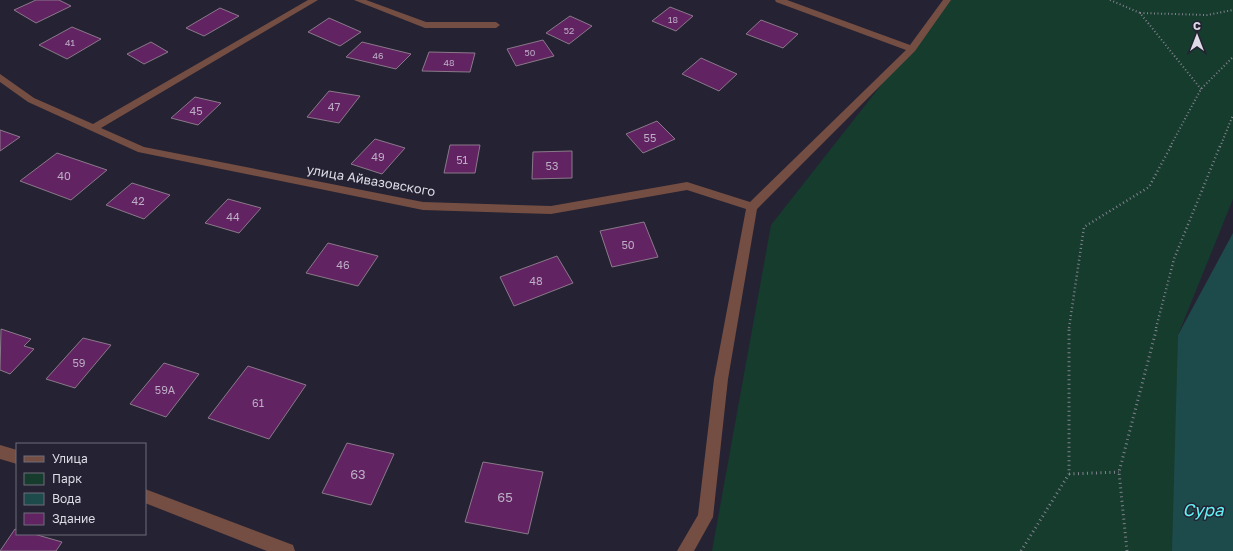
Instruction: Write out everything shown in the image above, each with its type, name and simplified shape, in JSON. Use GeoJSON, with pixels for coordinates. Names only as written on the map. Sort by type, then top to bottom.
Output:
{"type":"FeatureCollection","features":[{"type":"Feature","properties":{"kind":"street"},"geometry":{"type":"LineString","coordinates":[[93,128],[314,0]]}},
{"type":"Feature","properties":{"kind":"street"},"geometry":{"type":"LineString","coordinates":[[358,0],[425,25],[496,24]]}},
{"type":"Feature","properties":{"kind":"street"},"geometry":{"type":"LineString","coordinates":[[779,0],[912,49]]}},
{"type":"Feature","properties":{"kind":"street"},"geometry":{"type":"LineString","coordinates":[[685,551],[705,517],[721,379],[752,207],[912,49],[947,0]]}},
{"type":"Feature","properties":{"kind":"street","name":"улица Айвазовского"},"geometry":{"type":"LineString","coordinates":[[0,77],[32,100],[142,150],[423,206],[551,210],[687,186],[752,207]]}},
{"type":"Feature","properties":{"kind":"street"},"geometry":{"type":"LineString","coordinates":[[0,452],[16,457]]}},
{"type":"Feature","properties":{"kind":"street"},"geometry":{"type":"LineString","coordinates":[[146,496],[287,551]]}},
{"type":"Feature","properties":{"kind":"path"},"geometry":{"type":"LineString","coordinates":[[1110,0],[1140,13],[1207,15],[1233,10]]}},
{"type":"Feature","properties":{"kind":"path"},"geometry":{"type":"LineString","coordinates":[[1140,13],[1201,89]]}},
{"type":"Feature","properties":{"kind":"path"},"geometry":{"type":"LineString","coordinates":[[1021,551],[1070,474],[1068,334],[1084,227],[1149,187],[1201,89],[1233,58]]}},
{"type":"Feature","properties":{"kind":"path"},"geometry":{"type":"LineString","coordinates":[[1127,551],[1119,472],[1174,259],[1233,115]]}},
{"type":"Feature","properties":{"kind":"path"},"geometry":{"type":"LineString","coordinates":[[1070,474],[1119,472]]}},
{"type":"Feature","properties":{"kind":"green space"},"geometry":{"type":"Polygon","coordinates":[[[948,0],[1233,0],[1233,199],[1178,335],[1189,551],[712,551],[771,225],[948,0]]]}},
{"type":"Feature","properties":{"kind":"water","name":"Сура"},"geometry":{"type":"Polygon","coordinates":[[[1233,233],[1233,551],[1172,551],[1178,335],[1233,233]]]}},
{"type":"Feature","properties":{"kind":"building"},"geometry":{"type":"Polygon","coordinates":[[[36,0],[59,0],[71,6],[36,23],[14,10],[36,0]]]}},
{"type":"Feature","properties":{"kind":"building"},"geometry":{"type":"Polygon","coordinates":[[[670,7],[693,16],[676,31],[652,21],[670,7]]]}},
{"type":"Feature","properties":{"kind":"building"},"geometry":{"type":"Polygon","coordinates":[[[220,8],[239,16],[204,36],[186,28],[220,8]]]}},
{"type":"Feature","properties":{"kind":"building"},"geometry":{"type":"Polygon","coordinates":[[[570,16],[592,26],[569,44],[546,33],[570,16]]]}},
{"type":"Feature","properties":{"kind":"building"},"geometry":{"type":"Polygon","coordinates":[[[329,18],[361,32],[340,46],[308,32],[329,18]]]}},
{"type":"Feature","properties":{"kind":"building"},"geometry":{"type":"Polygon","coordinates":[[[761,20],[798,34],[783,48],[746,34],[761,20]]]}},
{"type":"Feature","properties":{"kind":"building"},"geometry":{"type":"Polygon","coordinates":[[[72,27],[101,39],[67,59],[39,45],[72,27]]]}},
{"type":"Feature","properties":{"kind":"building"},"geometry":{"type":"Polygon","coordinates":[[[543,40],[554,56],[516,66],[507,49],[543,40]]]}},
{"type":"Feature","properties":{"kind":"building"},"geometry":{"type":"Polygon","coordinates":[[[151,42],[168,52],[144,64],[127,54],[151,42]]]}},
{"type":"Feature","properties":{"kind":"building"},"geometry":{"type":"Polygon","coordinates":[[[362,42],[411,54],[396,69],[346,57],[362,42]]]}},
{"type":"Feature","properties":{"kind":"building"},"geometry":{"type":"Polygon","coordinates":[[[429,52],[475,53],[470,72],[422,71],[429,52]]]}},
{"type":"Feature","properties":{"kind":"building"},"geometry":{"type":"Polygon","coordinates":[[[701,58],[737,74],[719,91],[682,74],[701,58]]]}},
{"type":"Feature","properties":{"kind":"building"},"geometry":{"type":"Polygon","coordinates":[[[329,91],[360,96],[339,123],[307,117],[329,91]]]}},
{"type":"Feature","properties":{"kind":"building"},"geometry":{"type":"Polygon","coordinates":[[[195,97],[221,103],[198,125],[171,118],[195,97]]]}},
{"type":"Feature","properties":{"kind":"building"},"geometry":{"type":"Polygon","coordinates":[[[657,121],[675,139],[643,153],[626,134],[657,121]]]}},
{"type":"Feature","properties":{"kind":"building"},"geometry":{"type":"Polygon","coordinates":[[[0,130],[20,137],[0,151],[0,130]]]}},
{"type":"Feature","properties":{"kind":"building"},"geometry":{"type":"Polygon","coordinates":[[[375,139],[405,148],[382,174],[351,164],[375,139]]]}},
{"type":"Feature","properties":{"kind":"building"},"geometry":{"type":"Polygon","coordinates":[[[450,145],[480,145],[475,173],[444,173],[450,145]]]}},
{"type":"Feature","properties":{"kind":"building"},"geometry":{"type":"Polygon","coordinates":[[[572,151],[572,178],[532,179],[533,152],[572,151]]]}},
{"type":"Feature","properties":{"kind":"building"},"geometry":{"type":"Polygon","coordinates":[[[57,153],[107,170],[71,200],[20,181],[57,153]]]}},
{"type":"Feature","properties":{"kind":"building"},"geometry":{"type":"Polygon","coordinates":[[[132,183],[170,195],[144,219],[106,205],[132,183]]]}},
{"type":"Feature","properties":{"kind":"building"},"geometry":{"type":"Polygon","coordinates":[[[228,199],[261,208],[239,233],[205,223],[228,199]]]}},
{"type":"Feature","properties":{"kind":"building"},"geometry":{"type":"Polygon","coordinates":[[[644,222],[658,257],[612,267],[600,231],[644,222]]]}},
{"type":"Feature","properties":{"kind":"building"},"geometry":{"type":"Polygon","coordinates":[[[328,243],[378,256],[358,286],[306,273],[328,243]]]}},
{"type":"Feature","properties":{"kind":"building"},"geometry":{"type":"Polygon","coordinates":[[[557,256],[573,283],[514,306],[500,277],[557,256]]]}},
{"type":"Feature","properties":{"kind":"building"},"geometry":{"type":"Polygon","coordinates":[[[1,329],[31,339],[24,346],[34,349],[10,374],[0,370],[1,329]]]}},
{"type":"Feature","properties":{"kind":"building"},"geometry":{"type":"Polygon","coordinates":[[[83,338],[111,345],[75,388],[46,379],[83,338]]]}},
{"type":"Feature","properties":{"kind":"building"},"geometry":{"type":"Polygon","coordinates":[[[164,363],[199,374],[166,417],[130,404],[164,363]]]}},
{"type":"Feature","properties":{"kind":"building"},"geometry":{"type":"Polygon","coordinates":[[[248,366],[306,385],[269,439],[208,418],[248,366]]]}},
{"type":"Feature","properties":{"kind":"building"},"geometry":{"type":"Polygon","coordinates":[[[347,443],[394,454],[371,505],[322,493],[347,443]]]}},
{"type":"Feature","properties":{"kind":"building"},"geometry":{"type":"Polygon","coordinates":[[[483,462],[543,472],[528,534],[465,522],[483,462]]]}},
{"type":"Feature","properties":{"kind":"building"},"geometry":{"type":"Polygon","coordinates":[[[15,529],[16,535],[38,535],[62,542],[56,551],[0,551],[15,529]]]}}]}
